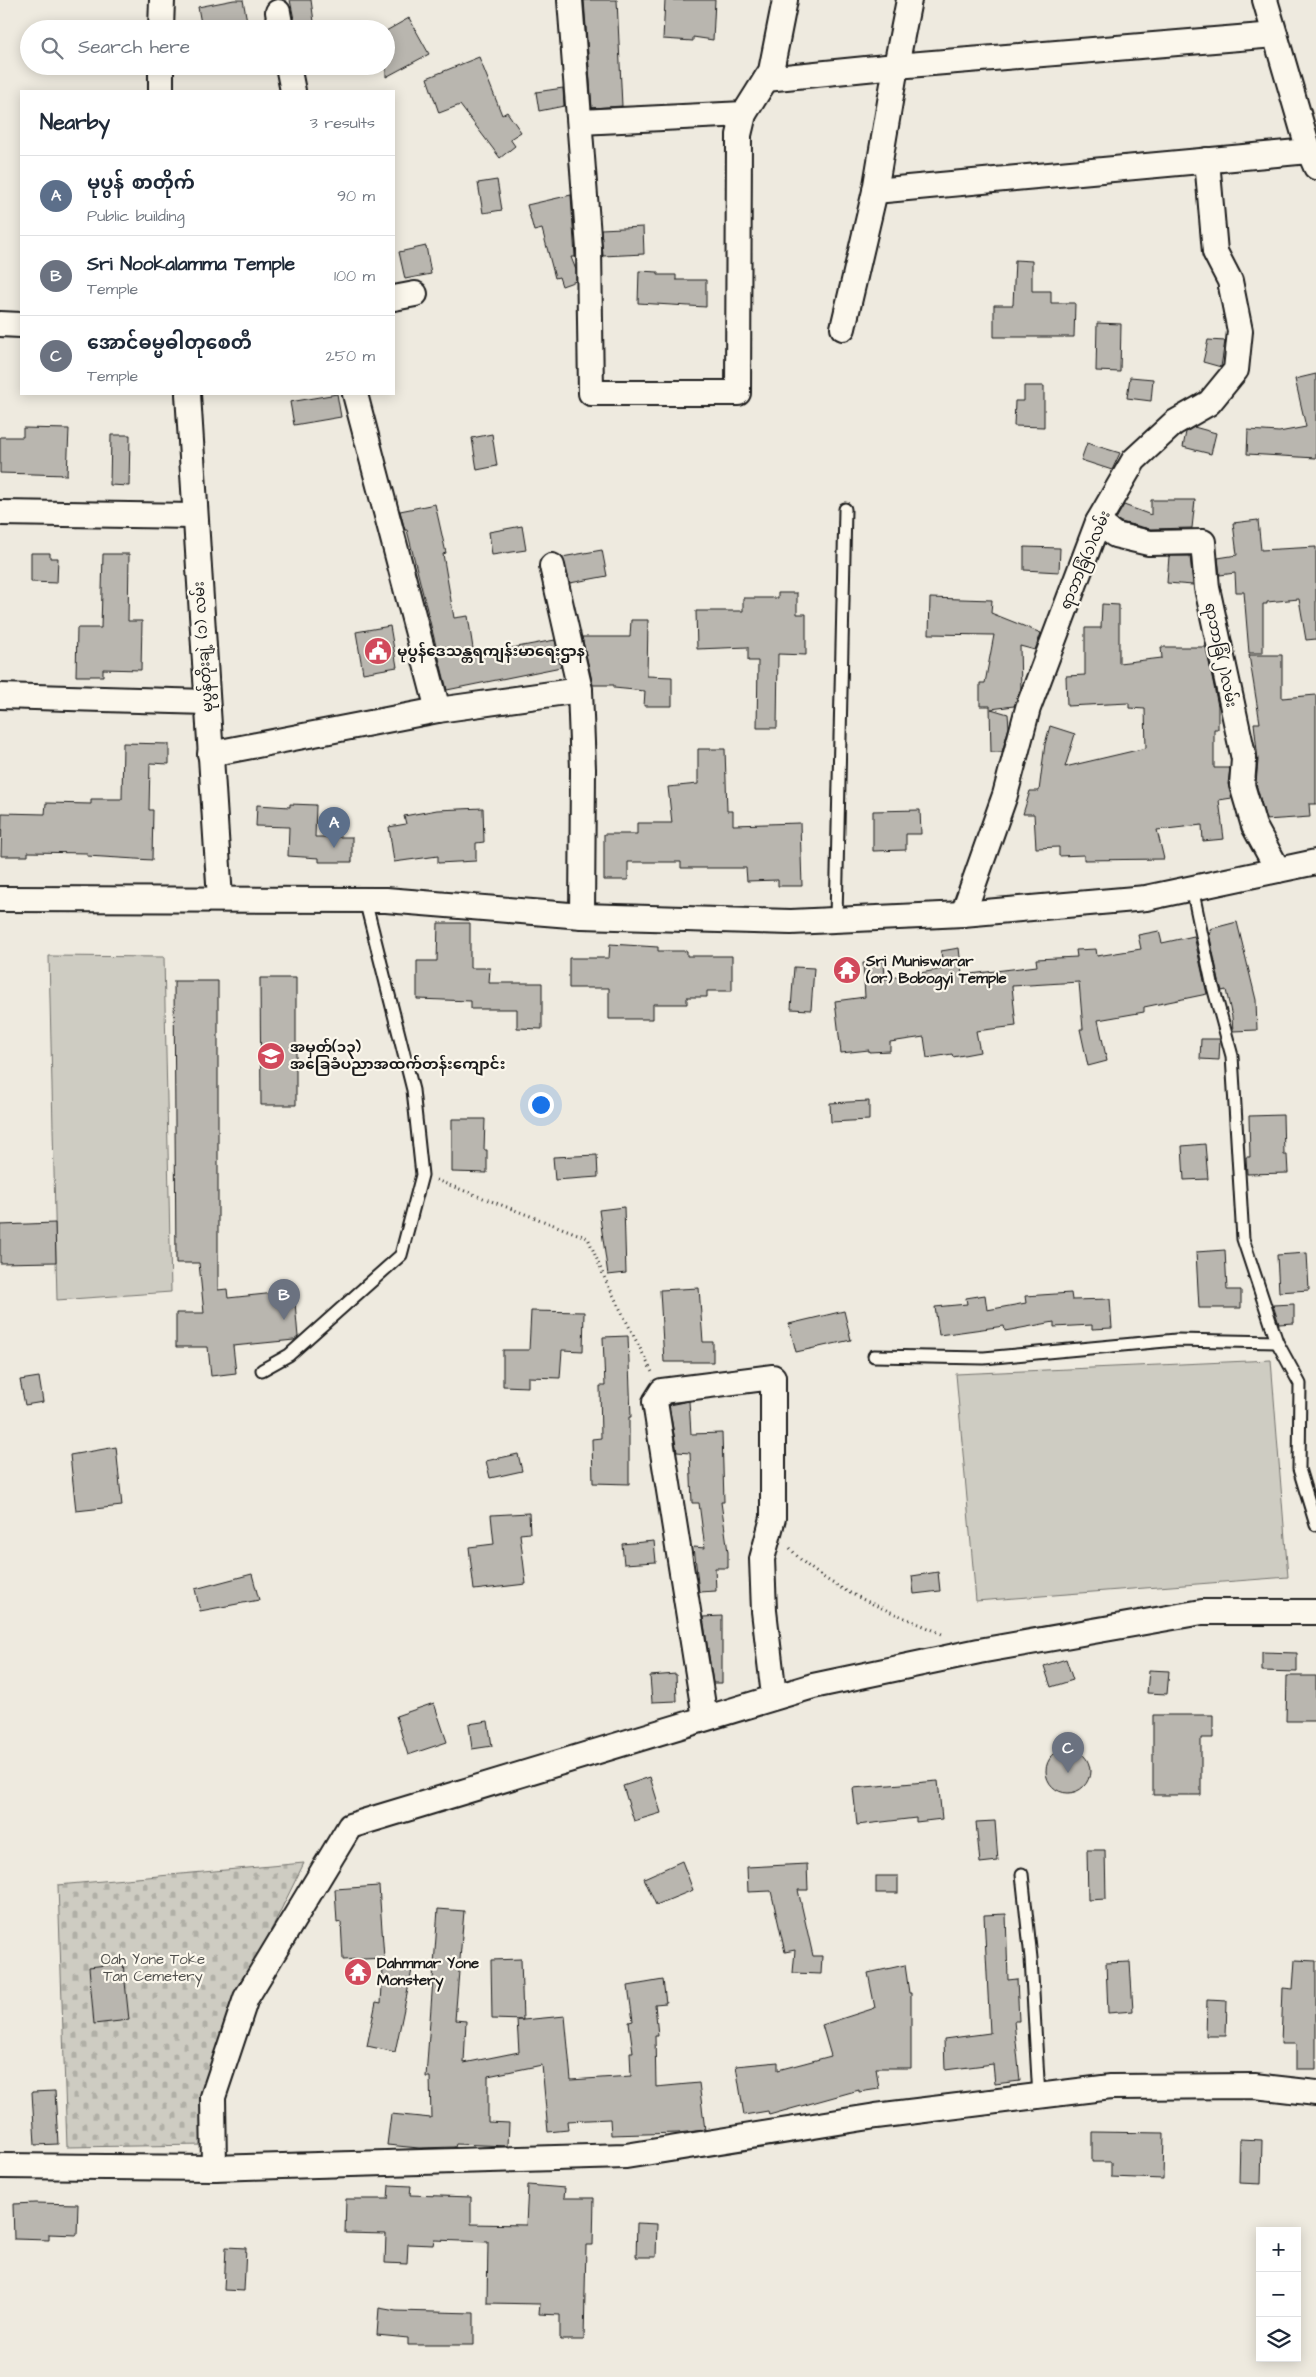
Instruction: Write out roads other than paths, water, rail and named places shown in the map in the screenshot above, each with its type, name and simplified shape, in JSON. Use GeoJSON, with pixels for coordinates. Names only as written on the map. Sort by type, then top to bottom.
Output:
{"type":"FeatureCollection","features":[{"type":"Feature","properties":{"kind":"street"},"geometry":{"type":"LineString","coordinates":[[161,20],[162,0]]}},
{"type":"Feature","properties":{"kind":"street"},"geometry":{"type":"LineString","coordinates":[[570,0],[589,249],[591,393],[738,393],[739,135],[744,114],[771,71],[785,0]]}},
{"type":"Feature","properties":{"kind":"street"},"geometry":{"type":"LineString","coordinates":[[843,328],[875,191],[909,0]]}},
{"type":"Feature","properties":{"kind":"street"},"geometry":{"type":"LineString","coordinates":[[875,191],[1207,160],[1312,159],[1265,0]]}},
{"type":"Feature","properties":{"kind":"street"},"geometry":{"type":"LineString","coordinates":[[766,79],[896,66],[1275,35]]}},
{"type":"Feature","properties":{"kind":"street"},"geometry":{"type":"LineString","coordinates":[[161,75],[161,90]]}},
{"type":"Feature","properties":{"kind":"street"},"geometry":{"type":"LineString","coordinates":[[290,75],[293,90]]}},
{"type":"Feature","properties":{"kind":"street"},"geometry":{"type":"LineString","coordinates":[[580,122],[744,114]]}},
{"type":"Feature","properties":{"kind":"street","name":"ရာဘာခြံ(၁)လမ်း"},"geometry":{"type":"LineString","coordinates":[[963,914],[1005,795],[1028,708],[1098,522],[1134,460],[1174,423],[1209,403],[1236,370],[1240,331],[1230,280],[1215,252],[1207,160]]}},
{"type":"Feature","properties":{"kind":"street"},"geometry":{"type":"LineString","coordinates":[[0,324],[20,325]]}},
{"type":"Feature","properties":{"kind":"street","name":"မုပွန်တိုးချဲ့ (၁) လမ်း"},"geometry":{"type":"LineString","coordinates":[[188,395],[194,516],[220,899]]}},
{"type":"Feature","properties":{"kind":"street"},"geometry":{"type":"LineString","coordinates":[[355,395],[438,710]]}},
{"type":"Feature","properties":{"kind":"street"},"geometry":{"type":"LineString","coordinates":[[0,513],[194,516]]}},
{"type":"Feature","properties":{"kind":"street","name":"ရာဘာခြံ(၂)လမ်း"},"geometry":{"type":"LineString","coordinates":[[1098,522],[1115,535],[1149,543],[1203,542],[1207,588],[1244,759],[1242,785],[1254,826],[1278,870]]}},
{"type":"Feature","properties":{"kind":"street"},"geometry":{"type":"LineString","coordinates":[[552,566],[580,690],[582,916]]}},
{"type":"Feature","properties":{"kind":"street"},"geometry":{"type":"LineString","coordinates":[[210,754],[438,710],[580,690]]}},
{"type":"Feature","properties":{"kind":"street"},"geometry":{"type":"LineString","coordinates":[[0,696],[206,702]]}},
{"type":"Feature","properties":{"kind":"street"},"geometry":{"type":"LineString","coordinates":[[0,899],[365,900],[582,916],[791,922],[963,914],[1146,898],[1316,862]]}},
{"type":"Feature","properties":{"kind":"street"},"geometry":{"type":"LineString","coordinates":[[705,1718],[655,1402],[662,1391],[773,1376],[773,1518],[762,1559],[764,1611],[774,1696]]}},
{"type":"Feature","properties":{"kind":"street"},"geometry":{"type":"LineString","coordinates":[[214,2168],[213,2097],[246,1998],[350,1826],[774,1696],[813,1686],[979,1651],[1202,1612],[1316,1612]]}},
{"type":"Feature","properties":{"kind":"street"},"geometry":{"type":"LineString","coordinates":[[0,2166],[214,2168],[626,2156],[876,2116],[1111,2087],[1255,2086],[1316,2093]]}},
{"type":"Feature","properties":{"kind":"lane"},"geometry":{"type":"LineString","coordinates":[[836,919],[846,510]]}},
{"type":"Feature","properties":{"kind":"lane"},"geometry":{"type":"LineString","coordinates":[[1192,888],[1212,983],[1232,1056],[1243,1238],[1277,1342],[1300,1384],[1299,1469],[1316,1525]]}},
{"type":"Feature","properties":{"kind":"lane"},"geometry":{"type":"LineString","coordinates":[[262,1370],[289,1355],[401,1255],[422,1175],[413,1090],[365,900]]}},
{"type":"Feature","properties":{"kind":"lane"},"geometry":{"type":"LineString","coordinates":[[874,1356],[984,1358],[1176,1340],[1277,1342]]}},
{"type":"Feature","properties":{"kind":"lane"},"geometry":{"type":"LineString","coordinates":[[1022,1874],[1031,1965],[1038,2097]]}},
{"type":"Feature","properties":{"kind":"place","name":"မုပွန်ဒေသန္တရကျန်းမာရေးဌာန"},"geometry":{"type":"Point","coordinates":[378,651]}},
{"type":"Feature","properties":{"kind":"place","name":"မုပွန် စာတိုက်"},"geometry":{"type":"Point","coordinates":[334,848]}},
{"type":"Feature","properties":{"kind":"place","name":"Sri Muniswarar (or) Bobogyi Temple"},"geometry":{"type":"Point","coordinates":[847,970]}},
{"type":"Feature","properties":{"kind":"place","name":"အမှတ်(၁၃) အခြေခံပညာအထက်တန်းကျောင်း"},"geometry":{"type":"Point","coordinates":[271,1056]}},
{"type":"Feature","properties":{"kind":"place","name":"Sri Nookalamma Temple"},"geometry":{"type":"Point","coordinates":[284,1320]}},
{"type":"Feature","properties":{"kind":"place","name":"အောင်ဓမ္မဓါတုစေတီ"},"geometry":{"type":"Point","coordinates":[1068,1773]}},
{"type":"Feature","properties":{"kind":"place","name":"Dahmmar Yone Monstery"},"geometry":{"type":"Point","coordinates":[358,1972]}},
{"type":"Feature","properties":{"kind":"park label","name":"Oah Yone Toke Tan Cemetery"},"geometry":{"type":"Point","coordinates":[153,1968]}}]}
